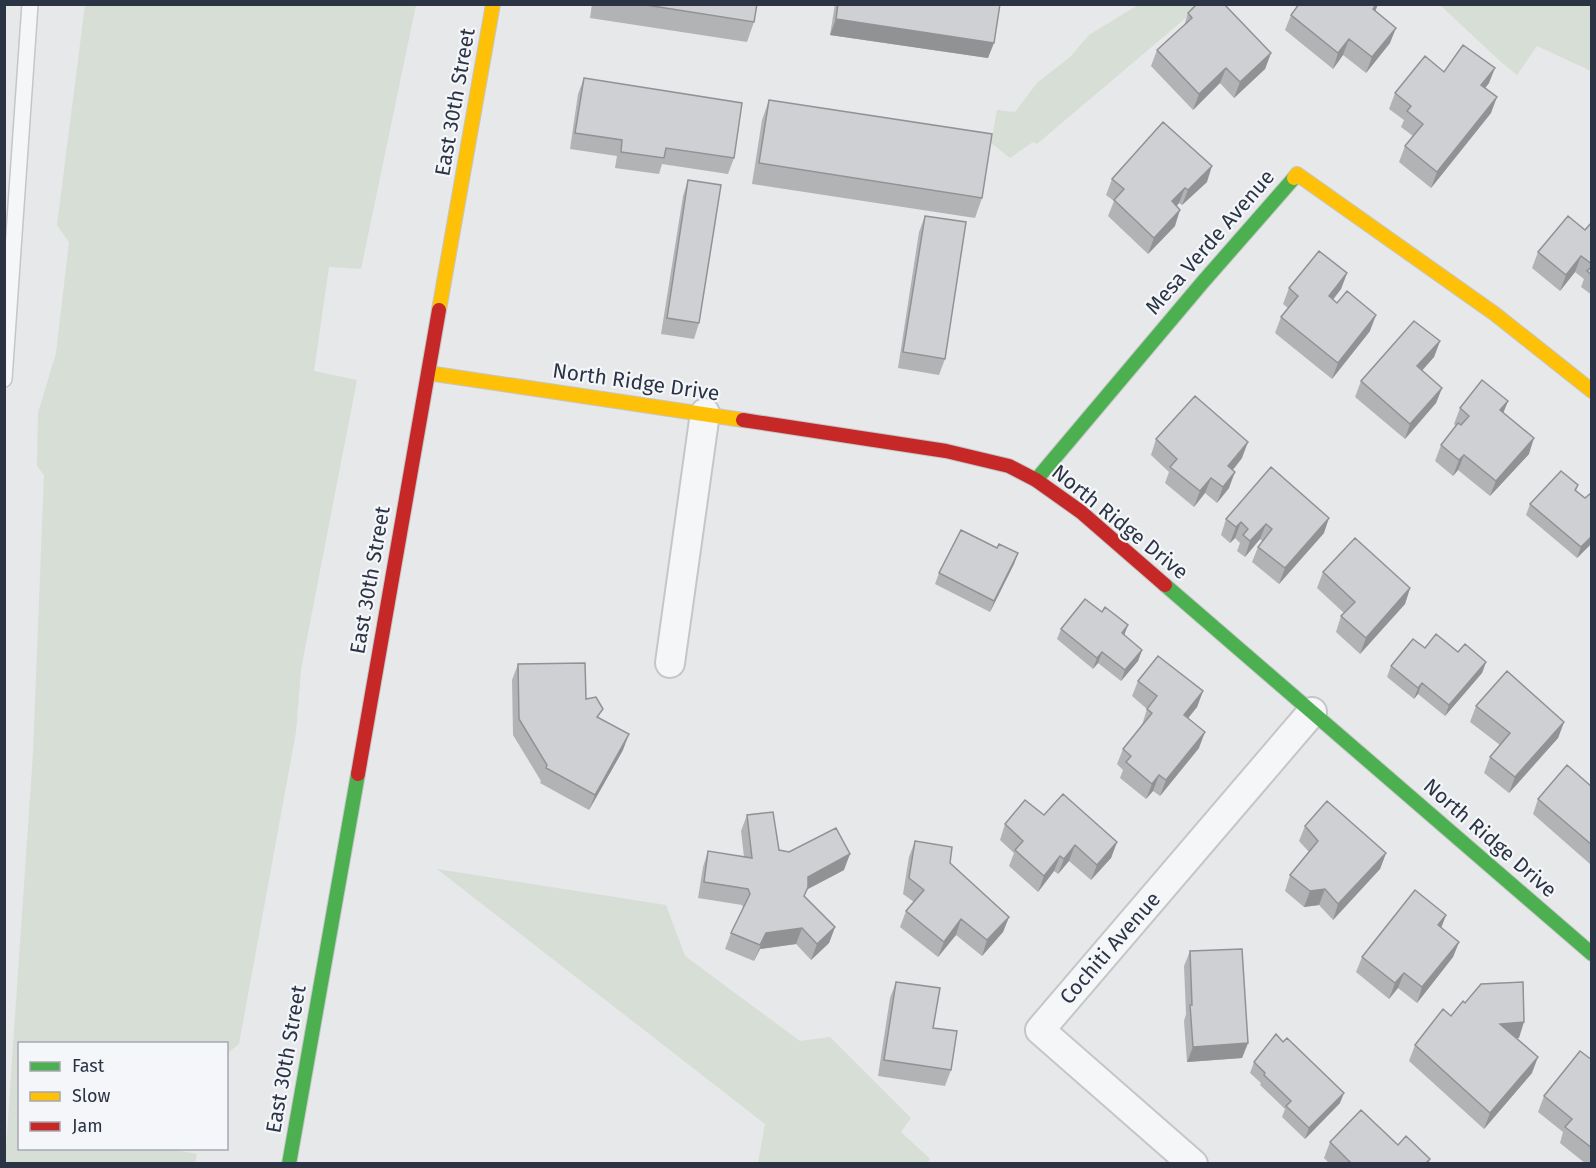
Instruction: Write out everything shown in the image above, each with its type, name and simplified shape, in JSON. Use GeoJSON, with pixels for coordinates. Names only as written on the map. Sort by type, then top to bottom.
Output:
{"type":"FeatureCollection","features":[{"type":"Feature","properties":{"kind":"street","name":"East 30th Street"},"geometry":{"type":"LineString","coordinates":[[290,1164],[493,4]]}},
{"type":"Feature","properties":{"kind":"street","name":"Mesa Verde Avenue"},"geometry":{"type":"LineString","coordinates":[[1036,480],[1194,291],[1298,174],[1495,314],[1592,391]]}},
{"type":"Feature","properties":{"kind":"street","name":"North Ridge Drive"},"geometry":{"type":"LineString","coordinates":[[428,373],[946,451],[1009,466],[1036,480],[1081,512],[1592,954]]}},
{"type":"Feature","properties":{"kind":"street"},"geometry":{"type":"LineString","coordinates":[[670,663],[705,413]]}},
{"type":"Feature","properties":{"kind":"street","name":"Cochiti Avenue"},"geometry":{"type":"LineString","coordinates":[[1193,1164],[1040,1030],[1312,712]]}},
{"type":"Feature","properties":{"kind":"lane"},"geometry":{"type":"LineString","coordinates":[[4,379],[30,4]]}},
{"type":"Feature","properties":{"kind":"shaded area"},"geometry":{"type":"Polygon","coordinates":[[[85,5],[416,5],[361,269],[329,267],[314,371],[357,380],[301,669],[296,732],[239,1044],[228,1056],[228,1042],[18,1042],[18,1150],[176,1150],[197,1154],[195,1163],[5,1163],[33,753],[44,475],[37,466],[38,413],[56,353],[69,242],[57,225],[85,5]]]}},
{"type":"Feature","properties":{"kind":"shaded area"},"geometry":{"type":"Polygon","coordinates":[[[1138,5],[1201,5],[1037,144],[1033,142],[1010,158],[991,143],[997,110],[1015,112],[1037,83],[1070,57],[1089,35],[1138,5]]]}},
{"type":"Feature","properties":{"kind":"shaded area"},"geometry":{"type":"Polygon","coordinates":[[[1440,5],[1591,5],[1591,71],[1537,46],[1517,75],[1440,5]]]}},
{"type":"Feature","properties":{"kind":"shaded area"},"geometry":{"type":"Polygon","coordinates":[[[437,869],[666,905],[685,956],[800,1041],[830,1037],[911,1118],[901,1132],[930,1159],[927,1164],[758,1163],[765,1124],[437,869]]]}},
{"type":"Feature","properties":{"kind":"building"},"geometry":{"type":"Polygon","coordinates":[[[640,4],[757,4],[754,22],[640,4]]]}},
{"type":"Feature","properties":{"kind":"building"},"geometry":{"type":"Polygon","coordinates":[[[838,4],[1000,4],[994,43],[836,19],[838,4]]]}},
{"type":"Feature","properties":{"kind":"building"},"geometry":{"type":"Polygon","coordinates":[[[1197,4],[1224,4],[1271,53],[1240,82],[1226,68],[1199,94],[1157,50],[1192,18],[1188,13],[1197,4]]]}},
{"type":"Feature","properties":{"kind":"building"},"geometry":{"type":"Polygon","coordinates":[[[1299,4],[1376,4],[1373,9],[1396,28],[1372,57],[1349,39],[1338,53],[1291,15],[1299,4]]]}},
{"type":"Feature","properties":{"kind":"building"},"geometry":{"type":"Polygon","coordinates":[[[1463,45],[1495,68],[1481,85],[1497,97],[1437,172],[1405,146],[1423,124],[1407,111],[1411,106],[1395,93],[1425,56],[1444,72],[1463,45]]]}},
{"type":"Feature","properties":{"kind":"building"},"geometry":{"type":"Polygon","coordinates":[[[584,78],[742,103],[734,158],[666,148],[664,158],[621,152],[622,140],[575,133],[584,78]]]}},
{"type":"Feature","properties":{"kind":"building"},"geometry":{"type":"Polygon","coordinates":[[[769,100],[992,134],[982,198],[759,163],[769,100]]]}},
{"type":"Feature","properties":{"kind":"building"},"geometry":{"type":"Polygon","coordinates":[[[1163,122],[1212,166],[1188,190],[1185,188],[1172,201],[1180,210],[1154,238],[1114,200],[1124,189],[1112,179],[1163,122]]]}},
{"type":"Feature","properties":{"kind":"building"},"geometry":{"type":"Polygon","coordinates":[[[688,180],[721,185],[699,323],[667,318],[688,180]]]}},
{"type":"Feature","properties":{"kind":"building"},"geometry":{"type":"Polygon","coordinates":[[[925,216],[966,222],[945,359],[903,352],[925,216]]]}},
{"type":"Feature","properties":{"kind":"building"},"geometry":{"type":"Polygon","coordinates":[[[1568,216],[1585,230],[1592,222],[1592,264],[1581,256],[1566,275],[1538,252],[1568,216]]]}},
{"type":"Feature","properties":{"kind":"building"},"geometry":{"type":"Polygon","coordinates":[[[1319,251],[1347,273],[1329,296],[1337,303],[1347,291],[1376,315],[1338,363],[1281,317],[1298,296],[1289,288],[1319,251]]]}},
{"type":"Feature","properties":{"kind":"building"},"geometry":{"type":"Polygon","coordinates":[[[1414,321],[1440,341],[1417,366],[1442,388],[1410,424],[1361,381],[1414,321]]]}},
{"type":"Feature","properties":{"kind":"building"},"geometry":{"type":"Polygon","coordinates":[[[1482,380],[1508,401],[1500,410],[1534,438],[1496,481],[1464,455],[1459,460],[1441,445],[1458,423],[1461,425],[1469,416],[1460,408],[1482,380]]]}},
{"type":"Feature","properties":{"kind":"building"},"geometry":{"type":"Polygon","coordinates":[[[1195,396],[1248,442],[1228,466],[1235,472],[1223,487],[1211,478],[1200,491],[1170,467],[1177,459],[1156,439],[1195,396]]]}},
{"type":"Feature","properties":{"kind":"building"},"geometry":{"type":"Polygon","coordinates":[[[1271,467],[1329,518],[1285,568],[1258,547],[1272,529],[1266,524],[1250,541],[1243,535],[1248,529],[1241,522],[1236,527],[1226,519],[1271,467]]]}},
{"type":"Feature","properties":{"kind":"building"},"geometry":{"type":"Polygon","coordinates":[[[1561,471],[1578,485],[1575,490],[1585,498],[1592,493],[1592,536],[1581,547],[1530,504],[1561,471]]]}},
{"type":"Feature","properties":{"kind":"building"},"geometry":{"type":"Polygon","coordinates":[[[961,530],[997,548],[999,544],[1018,553],[994,601],[939,573],[961,530]]]}},
{"type":"Feature","properties":{"kind":"building"},"geometry":{"type":"Polygon","coordinates":[[[1355,538],[1410,588],[1366,638],[1341,616],[1355,602],[1323,572],[1355,538]]]}},
{"type":"Feature","properties":{"kind":"building"},"geometry":{"type":"Polygon","coordinates":[[[1085,599],[1102,612],[1105,607],[1128,625],[1122,633],[1142,650],[1125,670],[1102,652],[1097,658],[1061,629],[1085,599]]]}},
{"type":"Feature","properties":{"kind":"building"},"geometry":{"type":"Polygon","coordinates":[[[1436,634],[1458,652],[1465,644],[1486,662],[1449,705],[1422,683],[1418,688],[1391,666],[1413,639],[1425,648],[1436,634]]]}},
{"type":"Feature","properties":{"kind":"building"},"geometry":{"type":"Polygon","coordinates":[[[1158,656],[1203,691],[1184,715],[1205,732],[1166,780],[1159,775],[1152,784],[1126,762],[1131,756],[1123,749],[1152,713],[1147,709],[1157,696],[1138,681],[1158,656]]]}},
{"type":"Feature","properties":{"kind":"building"},"geometry":{"type":"Polygon","coordinates":[[[585,663],[586,699],[596,697],[603,709],[597,717],[629,734],[595,795],[546,768],[547,765],[519,719],[518,664],[585,663]]]}},
{"type":"Feature","properties":{"kind":"building"},"geometry":{"type":"Polygon","coordinates":[[[1507,671],[1564,722],[1515,777],[1490,757],[1510,733],[1476,706],[1507,671]]]}},
{"type":"Feature","properties":{"kind":"building"},"geometry":{"type":"Polygon","coordinates":[[[1567,765],[1592,787],[1592,845],[1538,799],[1567,765]]]}},
{"type":"Feature","properties":{"kind":"building"},"geometry":{"type":"Polygon","coordinates":[[[1063,794],[1117,842],[1097,865],[1075,845],[1064,859],[1060,856],[1044,876],[1015,850],[1023,841],[1005,824],[1025,800],[1044,815],[1063,794]]]}},
{"type":"Feature","properties":{"kind":"building"},"geometry":{"type":"Polygon","coordinates":[[[1327,801],[1386,853],[1338,904],[1325,889],[1310,891],[1290,875],[1318,841],[1305,826],[1327,801]]]}},
{"type":"Feature","properties":{"kind":"building"},"geometry":{"type":"Polygon","coordinates":[[[773,812],[779,850],[789,852],[836,828],[850,854],[808,877],[808,887],[804,896],[835,927],[817,944],[802,928],[766,933],[760,945],[731,933],[750,894],[748,889],[704,882],[708,851],[752,858],[747,815],[773,812]]]}},
{"type":"Feature","properties":{"kind":"building"},"geometry":{"type":"Polygon","coordinates":[[[915,841],[952,847],[950,863],[1009,917],[987,940],[961,919],[944,942],[906,911],[924,890],[909,878],[915,841]]]}},
{"type":"Feature","properties":{"kind":"building"},"geometry":{"type":"Polygon","coordinates":[[[1415,890],[1446,915],[1438,925],[1459,942],[1422,987],[1404,973],[1395,983],[1362,957],[1415,890]]]}},
{"type":"Feature","properties":{"kind":"building"},"geometry":{"type":"Polygon","coordinates":[[[1242,949],[1248,1043],[1193,1047],[1190,951],[1242,949]]]}},
{"type":"Feature","properties":{"kind":"building"},"geometry":{"type":"Polygon","coordinates":[[[896,982],[940,988],[933,1028],[957,1031],[951,1070],[884,1060],[896,982]]]}},
{"type":"Feature","properties":{"kind":"building"},"geometry":{"type":"Polygon","coordinates":[[[1523,982],[1524,1022],[1500,1024],[1538,1057],[1490,1113],[1415,1045],[1443,1009],[1451,1016],[1481,984],[1523,982]]]}},
{"type":"Feature","properties":{"kind":"building"},"geometry":{"type":"Polygon","coordinates":[[[1276,1034],[1283,1042],[1287,1038],[1344,1093],[1309,1128],[1286,1106],[1291,1101],[1254,1062],[1276,1034]]]}},
{"type":"Feature","properties":{"kind":"building"},"geometry":{"type":"Polygon","coordinates":[[[1580,1051],[1592,1060],[1592,1148],[1565,1127],[1572,1119],[1544,1096],[1580,1051]]]}},
{"type":"Feature","properties":{"kind":"building"},"geometry":{"type":"Polygon","coordinates":[[[1361,1110],[1398,1145],[1406,1136],[1430,1159],[1425,1164],[1352,1164],[1330,1142],[1361,1110]]]}},
{"type":"Feature","properties":{"kind":"traffic: fast"},"geometry":{"type":"LineString","coordinates":[[1036,480],[1294,178]]}},
{"type":"Feature","properties":{"kind":"traffic: fast"},"geometry":{"type":"LineString","coordinates":[[1165,585],[1592,954]]}},
{"type":"Feature","properties":{"kind":"traffic: fast"},"geometry":{"type":"LineString","coordinates":[[289,1164],[358,774]]}},
{"type":"Feature","properties":{"kind":"traffic: slow"},"geometry":{"type":"LineString","coordinates":[[439,310],[493,4]]}},
{"type":"Feature","properties":{"kind":"traffic: slow"},"geometry":{"type":"LineString","coordinates":[[1294,178],[1297,174],[1495,314],[1592,391]]}},
{"type":"Feature","properties":{"kind":"traffic: slow"},"geometry":{"type":"LineString","coordinates":[[428,373],[743,420]]}},
{"type":"Feature","properties":{"kind":"traffic: jam"},"geometry":{"type":"LineString","coordinates":[[358,774],[439,310]]}},
{"type":"Feature","properties":{"kind":"traffic: jam"},"geometry":{"type":"LineString","coordinates":[[743,420],[946,451],[1009,466],[1036,480],[1081,512],[1165,585]]}}]}
